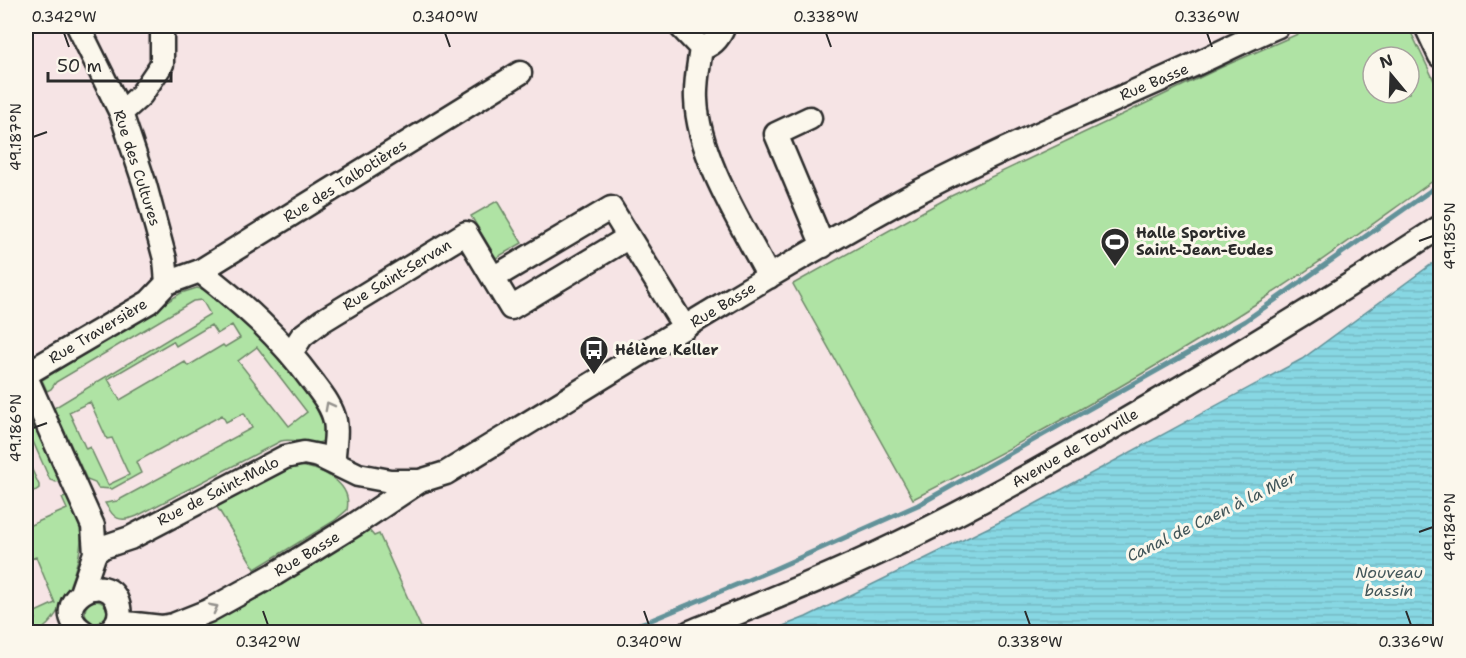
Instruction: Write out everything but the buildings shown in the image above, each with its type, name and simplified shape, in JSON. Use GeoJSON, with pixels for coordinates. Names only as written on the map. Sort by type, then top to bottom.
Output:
{"type":"FeatureCollection","features":[{"type":"Feature","properties":{"kind":"street","name":"Rue des Cultures"},"geometry":{"type":"LineString","coordinates":[[78,26],[121,113],[148,195],[165,259],[167,283]]}},
{"type":"Feature","properties":{"kind":"street"},"geometry":{"type":"LineString","coordinates":[[121,113],[141,95],[162,64],[162,26]]}},
{"type":"Feature","properties":{"kind":"street"},"geometry":{"type":"LineString","coordinates":[[680,26],[701,48],[696,98],[710,163],[769,277]]}},
{"type":"Feature","properties":{"kind":"street"},"geometry":{"type":"LineString","coordinates":[[701,48],[710,47],[722,33],[724,26]]}},
{"type":"Feature","properties":{"kind":"street","name":"Rue Basse"},"geometry":{"type":"LineString","coordinates":[[95,554],[109,591],[119,605],[120,614],[113,627],[162,627],[199,615],[275,574],[420,481],[446,473],[769,277],[891,207],[962,169],[1278,26]]}},
{"type":"Feature","properties":{"kind":"street"},"geometry":{"type":"LineString","coordinates":[[1426,26],[1440,56]]}},
{"type":"Feature","properties":{"kind":"street","name":"Rue des Talbotières"},"geometry":{"type":"LineString","coordinates":[[167,283],[200,271],[520,74]]}},
{"type":"Feature","properties":{"kind":"street"},"geometry":{"type":"LineString","coordinates":[[810,118],[768,131],[823,246]]}},
{"type":"Feature","properties":{"kind":"street"},"geometry":{"type":"LineString","coordinates":[[493,278],[612,208],[685,328]]}},
{"type":"Feature","properties":{"kind":"street","name":"Avenue de Tourville"},"geometry":{"type":"LineString","coordinates":[[690,633],[897,544],[987,498],[1116,426],[1265,337],[1440,227]]}},
{"type":"Feature","properties":{"kind":"street","name":"Rue Saint-Servan"},"geometry":{"type":"LineString","coordinates":[[291,352],[302,336],[322,321],[466,233],[511,308],[629,237]]}},
{"type":"Feature","properties":{"kind":"street"},"geometry":{"type":"LineString","coordinates":[[200,271],[247,308],[291,352],[326,400],[335,418],[338,435],[333,451],[334,463]]}},
{"type":"Feature","properties":{"kind":"street","name":"Rue Traversière"},"geometry":{"type":"LineString","coordinates":[[26,376],[149,302],[167,283]]}},
{"type":"Feature","properties":{"kind":"street"},"geometry":{"type":"LineString","coordinates":[[26,376],[90,515],[94,534],[95,554],[81,593],[72,607],[72,616],[78,632]]}},
{"type":"Feature","properties":{"kind":"street","name":"Rue de Saint-Malo"},"geometry":{"type":"LineString","coordinates":[[95,554],[103,547],[130,538],[285,457],[304,453],[319,456],[358,475],[390,481],[420,481]]}},
{"type":"Feature","properties":{"kind":"street"},"geometry":{"type":"LineString","coordinates":[[354,525],[366,500],[364,486],[358,475]]}},
{"type":"Feature","properties":{"kind":"street","name":"Rue de Saint-Malo"},"geometry":{"type":"LineString","coordinates":[[90,515],[109,528],[122,531],[146,528]]}},
{"type":"Feature","properties":{"kind":"street"},"geometry":{"type":"LineString","coordinates":[[81,593],[89,588],[109,591]]}},
{"type":"Feature","properties":{"kind":"green space"},"geometry":{"type":"Polygon","coordinates":[[[1316,26],[1408,26],[1417,45],[1361,45],[1361,105],[1421,105],[1421,53],[1440,93],[1440,176],[1310,269],[1179,352],[1047,428],[913,499],[793,284],[951,196],[1222,67],[1316,26]]]}},
{"type":"Feature","properties":{"kind":"green space"},"geometry":{"type":"Polygon","coordinates":[[[497,201],[522,243],[496,258],[471,216],[497,201]]]}},
{"type":"Feature","properties":{"kind":"green space"},"geometry":{"type":"Polygon","coordinates":[[[197,288],[210,291],[272,346],[314,403],[326,430],[325,440],[315,443],[281,441],[137,516],[121,519],[111,513],[105,503],[117,501],[252,428],[244,413],[226,422],[222,415],[136,462],[141,473],[112,489],[98,488],[95,483],[87,480],[54,408],[210,314],[202,300],[193,301],[56,382],[51,389],[47,391],[42,380],[181,293],[197,288]],[[211,325],[176,346],[173,341],[108,379],[120,400],[185,362],[188,366],[223,345],[225,347],[240,338],[232,325],[217,334],[211,325]],[[257,347],[238,361],[289,426],[307,412],[257,347]],[[90,402],[69,412],[86,449],[90,447],[108,485],[129,475],[112,438],[107,439],[90,402]]]}},
{"type":"Feature","properties":{"kind":"green space"},"geometry":{"type":"Polygon","coordinates":[[[26,408],[59,481],[50,480],[31,437],[26,439],[26,408]]]}},
{"type":"Feature","properties":{"kind":"green space"},"geometry":{"type":"Polygon","coordinates":[[[26,457],[39,485],[35,491],[30,489],[26,478],[26,457]]]}},
{"type":"Feature","properties":{"kind":"green space"},"geometry":{"type":"Polygon","coordinates":[[[296,466],[315,469],[340,484],[345,491],[347,510],[334,521],[255,569],[217,507],[282,470],[296,466]]]}},
{"type":"Feature","properties":{"kind":"green space"},"geometry":{"type":"Polygon","coordinates":[[[67,497],[78,521],[81,536],[78,560],[68,591],[53,618],[44,627],[34,632],[26,632],[26,624],[36,619],[33,613],[55,603],[36,557],[26,561],[26,527],[67,509],[62,498],[67,497]]]}},
{"type":"Feature","properties":{"kind":"green space"},"geometry":{"type":"Polygon","coordinates":[[[368,529],[374,536],[379,534],[423,632],[176,632],[211,620],[250,602],[368,529]]]}},
{"type":"Feature","properties":{"kind":"green space"},"geometry":{"type":"Polygon","coordinates":[[[96,601],[104,604],[107,612],[104,620],[96,623],[88,620],[85,612],[88,604],[96,601]]]}},
{"type":"Feature","properties":{"kind":"water"},"geometry":{"type":"Polygon","coordinates":[[[1440,258],[1440,632],[768,632],[806,617],[1022,511],[1302,359],[1440,258]]]}},
{"type":"Feature","properties":{"kind":"waterway"},"geometry":{"type":"LineString","coordinates":[[615,632],[649,621],[772,570],[918,505],[1245,321],[1440,184]]}},
{"type":"Feature","properties":{"kind":"place","name":"Halle Sportive Saint-Jean-Eudes"},"geometry":{"type":"Point","coordinates":[1115,268]}},
{"type":"Feature","properties":{"kind":"place","name":"Hélène Keller"},"geometry":{"type":"Point","coordinates":[594,376]}},
{"type":"Feature","properties":{"kind":"water label","name":"Canal de Caen à la Mer"},"geometry":{"type":"Point","coordinates":[1211,516]}},
{"type":"Feature","properties":{"kind":"water label","name":"Nouveau bassin"},"geometry":{"type":"Point","coordinates":[1389,581]}}]}
